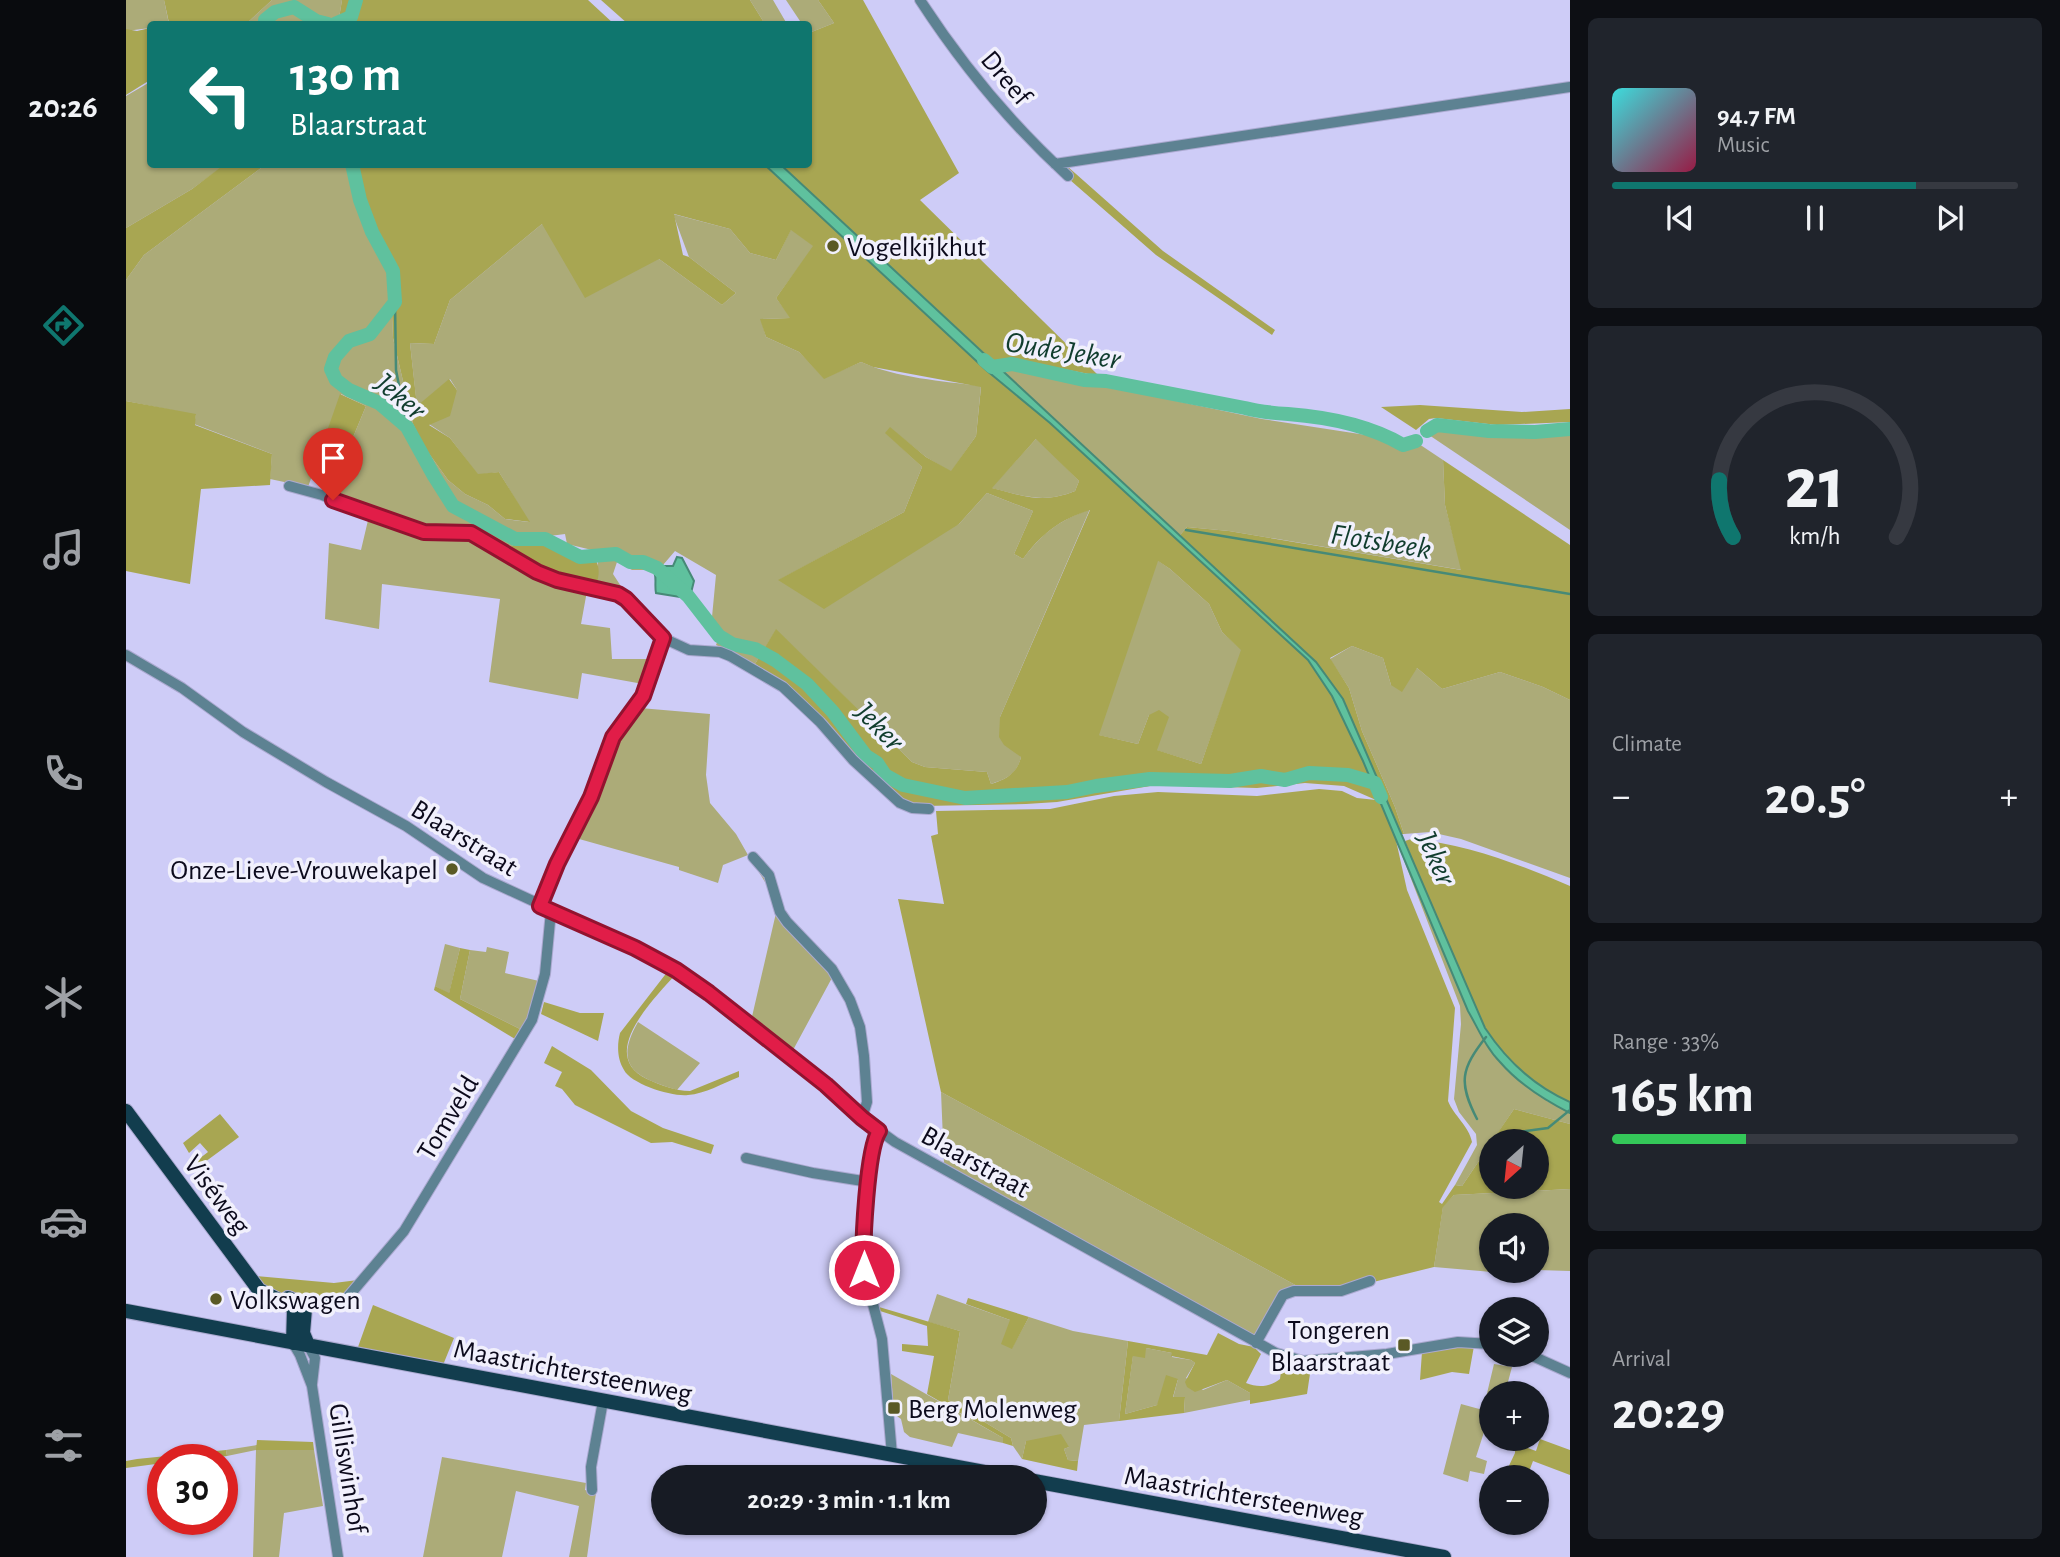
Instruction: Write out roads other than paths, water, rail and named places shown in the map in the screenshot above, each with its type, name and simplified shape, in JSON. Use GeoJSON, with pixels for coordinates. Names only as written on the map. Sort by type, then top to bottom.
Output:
{"type":"FeatureCollection","features":[{"type":"Feature","properties":{"kind":"main road","name":"Viséweg"},"geometry":{"type":"LineString","coordinates":[[126,1111],[259,1290],[276,1299],[288,1297],[304,1306]]}},
{"type":"Feature","properties":{"kind":"main road","name":"Gilliswinhof"},"geometry":{"type":"LineString","coordinates":[[293,1343],[304,1306]]}},
{"type":"Feature","properties":{"kind":"main road","name":"Gilliswinhof"},"geometry":{"type":"LineString","coordinates":[[304,1306],[303,1333],[308,1345]]}},
{"type":"Feature","properties":{"kind":"main road","name":"Maastrichtersteenweg"},"geometry":{"type":"LineString","coordinates":[[126,1311],[946,1465]]}},
{"type":"Feature","properties":{"kind":"main road","name":"Maastrichtersteenweg"},"geometry":{"type":"LineString","coordinates":[[1047,1483],[1444,1557]]}},
{"type":"Feature","properties":{"kind":"street","name":"Dreef"},"geometry":{"type":"LineString","coordinates":[[919,0],[966,65],[1068,176]]}},
{"type":"Feature","properties":{"kind":"street"},"geometry":{"type":"LineString","coordinates":[[1055,164],[1570,87]]}},
{"type":"Feature","properties":{"kind":"street"},"geometry":{"type":"LineString","coordinates":[[289,486],[322,495],[424,532],[471,533],[537,572],[557,580],[618,594],[663,638],[689,650],[720,652],[730,656],[783,687],[820,722],[852,760],[889,794],[912,808],[929,809]]}},
{"type":"Feature","properties":{"kind":"street","name":"Tomveld"},"geometry":{"type":"LineString","coordinates":[[304,1306],[334,1304],[347,1298],[404,1231],[532,1020],[545,974],[546,909],[557,864],[591,797],[613,737],[643,696],[663,638]]}},
{"type":"Feature","properties":{"kind":"street","name":"Blaarstraat"},"geometry":{"type":"LineString","coordinates":[[126,655],[182,688],[243,732],[406,826],[483,878],[635,948],[676,970],[709,993],[895,1142],[1256,1343],[1290,1359],[1303,1361],[1387,1354],[1458,1342],[1479,1343]]}},
{"type":"Feature","properties":{"kind":"street"},"geometry":{"type":"LineString","coordinates":[[753,857],[769,875],[780,912],[832,969],[850,1000],[860,1027],[864,1056],[867,1102],[862,1118]]}},
{"type":"Feature","properties":{"kind":"street"},"geometry":{"type":"LineString","coordinates":[[879,1131],[874,1139],[869,1181],[864,1261],[882,1339],[892,1455]]}},
{"type":"Feature","properties":{"kind":"street"},"geometry":{"type":"LineString","coordinates":[[746,1158],[813,1173],[869,1181]]}},
{"type":"Feature","properties":{"kind":"street"},"geometry":{"type":"LineString","coordinates":[[1256,1343],[1283,1295],[1294,1291],[1341,1291],[1370,1281]]}},
{"type":"Feature","properties":{"kind":"street","name":"Gilliswinhof"},"geometry":{"type":"LineString","coordinates":[[293,1343],[312,1386],[338,1557]]}},
{"type":"Feature","properties":{"kind":"street","name":"Gilliswinhof"},"geometry":{"type":"LineString","coordinates":[[308,1345],[314,1358],[312,1386]]}},
{"type":"Feature","properties":{"kind":"street"},"geometry":{"type":"LineString","coordinates":[[1549,1364],[1570,1373]]}},
{"type":"Feature","properties":{"kind":"street"},"geometry":{"type":"LineString","coordinates":[[592,1490],[591,1467],[603,1401]]}},
{"type":"Feature","properties":{"kind":"waterway","name":"Jeker"},"geometry":{"type":"LineString","coordinates":[[342,21],[351,17],[356,0]]}},
{"type":"Feature","properties":{"kind":"waterway","name":"Jeker"},"geometry":{"type":"LineString","coordinates":[[265,21],[275,12],[294,7],[316,21]]}},
{"type":"Feature","properties":{"kind":"waterway","name":"Jeker"},"geometry":{"type":"LineString","coordinates":[[350,21],[351,17]]}},
{"type":"Feature","properties":{"kind":"waterway","name":"Jeker"},"geometry":{"type":"LineString","coordinates":[[353,168],[360,200],[372,232],[393,271],[395,302],[370,334],[349,341],[335,357],[331,369],[336,380],[349,390],[379,403],[407,427],[453,506],[515,539],[545,539],[580,557],[616,554],[630,562],[643,562],[657,568],[688,596],[719,636],[732,644],[755,649],[807,684],[885,775],[903,785],[965,798],[1067,792],[1150,779],[1230,781],[1261,776],[1285,780],[1309,773],[1348,775],[1375,783],[1381,797]]}},
{"type":"Feature","properties":{"kind":"waterway"},"geometry":{"type":"LineString","coordinates":[[395,302],[396,370],[407,427]]}},
{"type":"Feature","properties":{"kind":"waterway","name":"Oude Jeker"},"geometry":{"type":"LineString","coordinates":[[984,360],[992,367],[1012,364],[1084,380],[1106,381],[1261,411],[1333,420],[1362,427],[1403,445],[1416,441]]}},
{"type":"Feature","properties":{"kind":"waterway","name":"Oude Jeker"},"geometry":{"type":"LineString","coordinates":[[1427,431],[1437,425],[1489,431],[1535,432],[1570,429]]}},
{"type":"Feature","properties":{"kind":"waterway","name":"Flotsbeek"},"geometry":{"type":"LineString","coordinates":[[1186,530],[1570,594]]}},
{"type":"Feature","properties":{"kind":"waterway"},"geometry":{"type":"LineString","coordinates":[[1477,1119],[1467,1095],[1465,1076],[1471,1058],[1486,1037]]}},
{"type":"Feature","properties":{"kind":"waterway"},"geometry":{"type":"LineString","coordinates":[[1541,1129],[1548,1128],[1570,1110]]}},
{"type":"Feature","properties":{"kind":"place","name":"Vogelkijkhut"},"geometry":{"type":"Point","coordinates":[833,246]}},
{"type":"Feature","properties":{"kind":"place","name":"Onze-Lieve-Vrouwekapel"},"geometry":{"type":"Point","coordinates":[452,869]}},
{"type":"Feature","properties":{"kind":"place","name":"Volkswagen"},"geometry":{"type":"Point","coordinates":[216,1299]}},
{"type":"Feature","properties":{"kind":"place","name":"Tongeren Blaarstraat"},"geometry":{"type":"Point","coordinates":[1404,1345]}},
{"type":"Feature","properties":{"kind":"place","name":"Berg Molenweg"},"geometry":{"type":"Point","coordinates":[894,1408]}}]}
